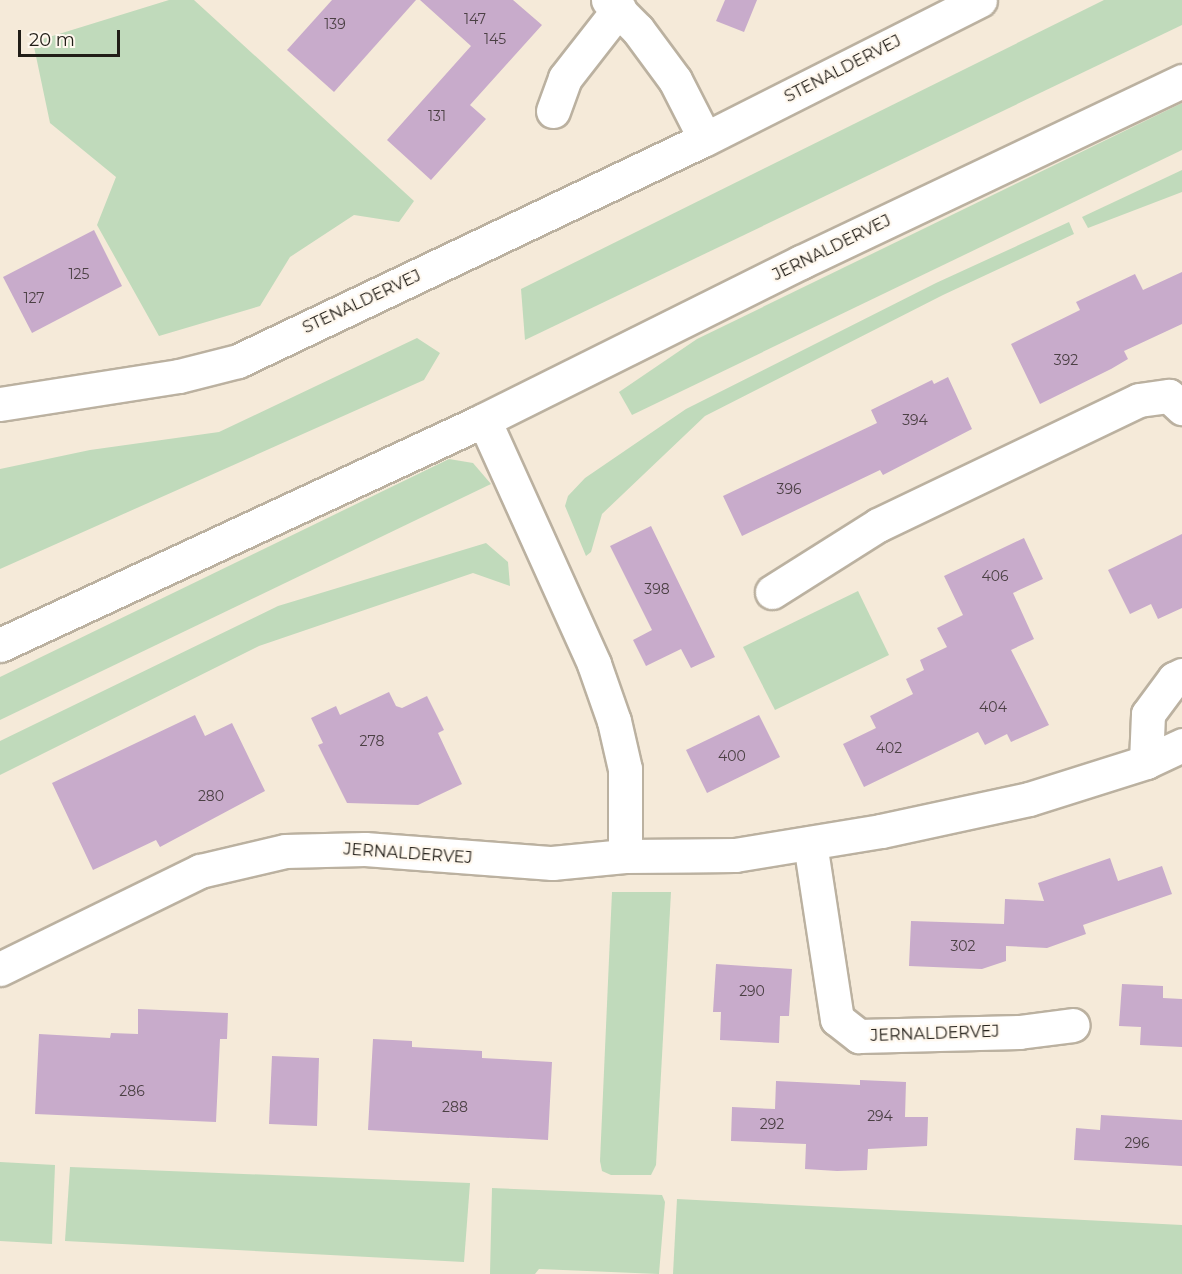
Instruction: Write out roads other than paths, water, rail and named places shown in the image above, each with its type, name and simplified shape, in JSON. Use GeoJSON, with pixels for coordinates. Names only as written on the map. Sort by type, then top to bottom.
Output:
{"type":"FeatureCollection","features":[{"type":"Feature","properties":{"kind":"street","name":"STENALDERVEJ"},"geometry":{"type":"LineString","coordinates":[[0,404],[179,375],[238,361],[705,139],[980,0]]}},
{"type":"Feature","properties":{"kind":"street"},"geometry":{"type":"LineString","coordinates":[[554,111],[565,78],[613,5],[675,80],[705,139]]}},
{"type":"Feature","properties":{"kind":"street","name":"JERNALDERVEJ"},"geometry":{"type":"LineString","coordinates":[[0,645],[484,420],[801,262],[1182,81]]}},
{"type":"Feature","properties":{"kind":"street"},"geometry":{"type":"LineString","coordinates":[[772,591],[878,525],[1139,400],[1169,396],[1182,408]]}},
{"type":"Feature","properties":{"kind":"street"},"geometry":{"type":"LineString","coordinates":[[484,420],[594,664],[614,722],[625,769],[625,856]]}},
{"type":"Feature","properties":{"kind":"street"},"geometry":{"type":"LineString","coordinates":[[1146,762],[1148,714],[1174,679],[1182,675]]}},
{"type":"Feature","properties":{"kind":"street","name":"JERNALDERVEJ"},"geometry":{"type":"LineString","coordinates":[[0,969],[200,872],[285,851],[365,849],[552,862],[625,856],[735,855],[810,843],[1029,799],[1146,762],[1182,745]]}},
{"type":"Feature","properties":{"kind":"street","name":"JERNALDERVEJ"},"geometry":{"type":"LineString","coordinates":[[810,843],[837,1019],[859,1036],[1019,1032],[1073,1026]]}}]}
